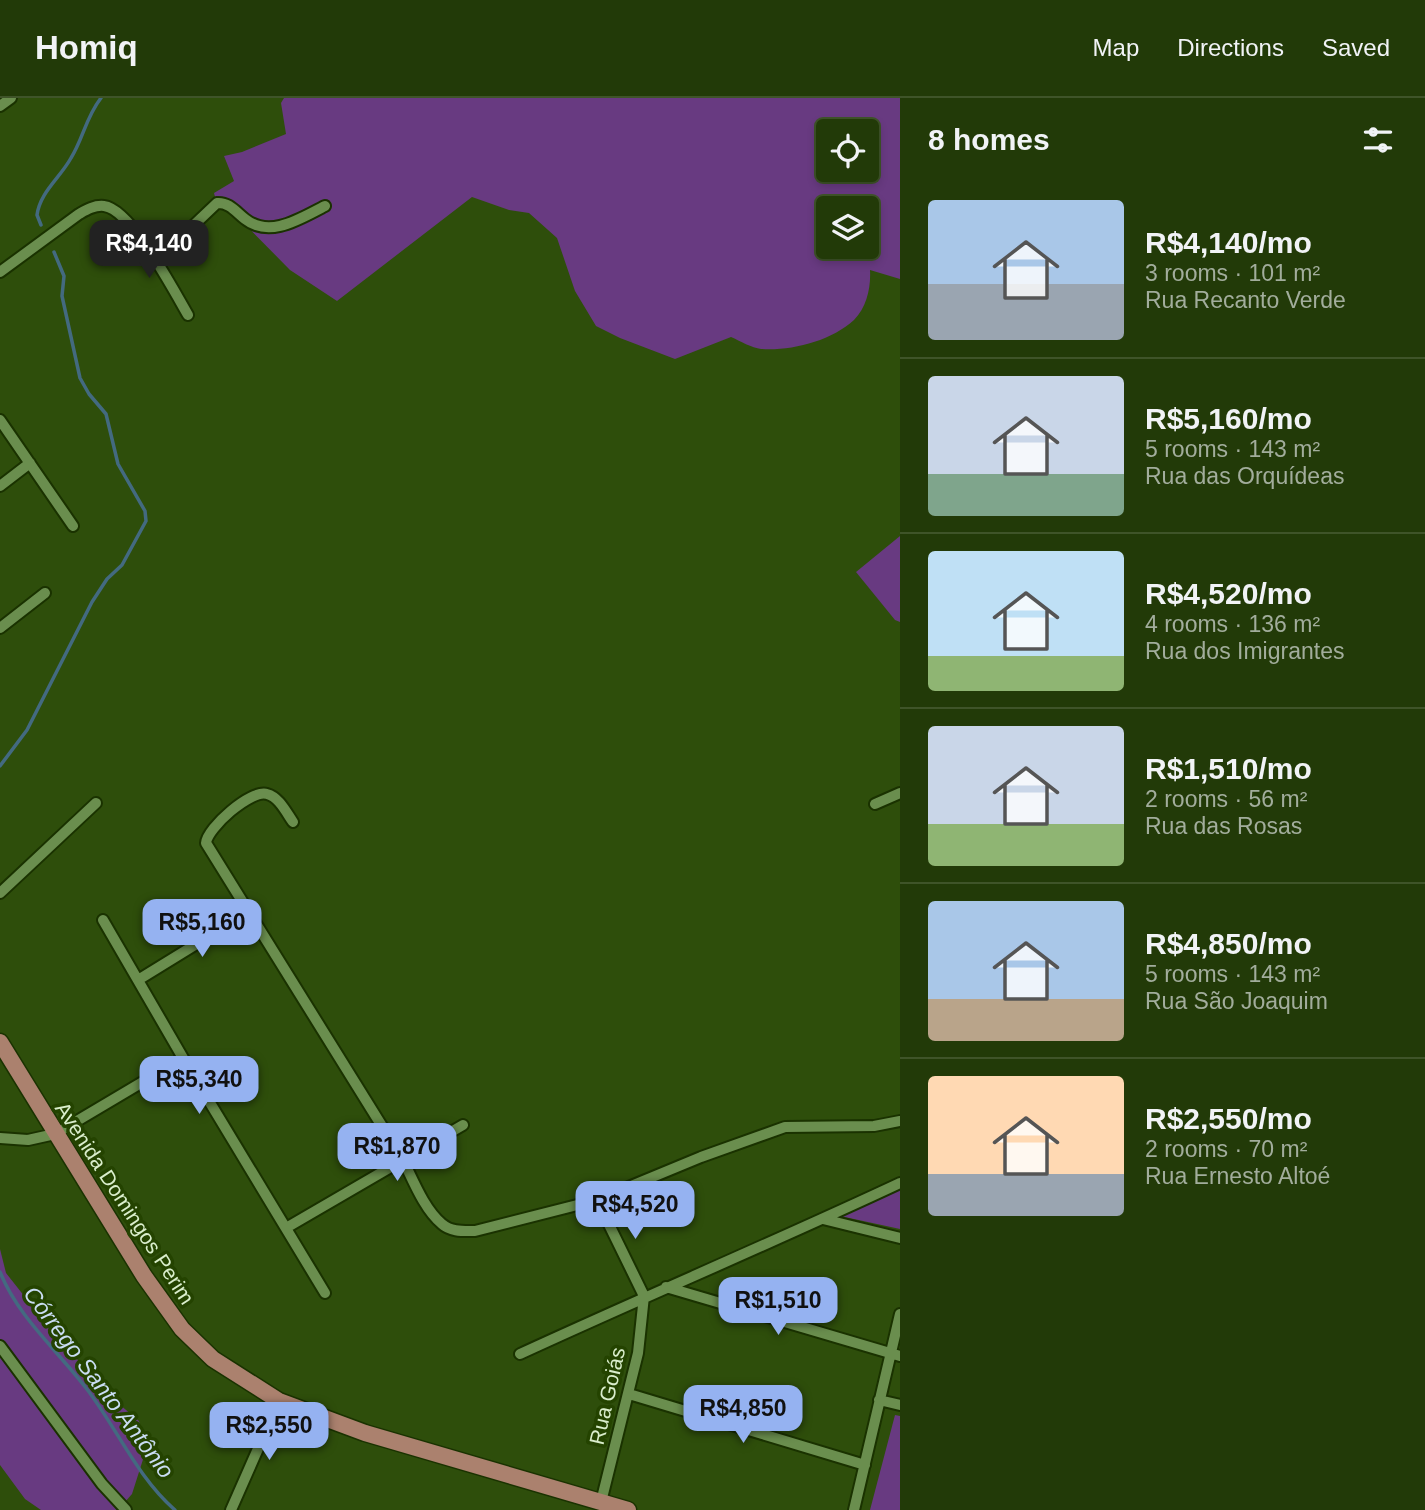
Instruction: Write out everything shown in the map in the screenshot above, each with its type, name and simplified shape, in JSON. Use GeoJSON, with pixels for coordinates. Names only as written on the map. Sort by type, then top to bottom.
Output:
{"type":"FeatureCollection","features":[{"type":"Feature","properties":{"kind":"main road","name":"Avenida Domingos Perim"},"geometry":{"type":"LineString","coordinates":[[0,1042],[144,1276],[182,1329],[213,1359],[279,1401],[394,1443],[628,1510]]}},
{"type":"Feature","properties":{"kind":"street"},"geometry":{"type":"LineString","coordinates":[[0,106],[11,98]]}},
{"type":"Feature","properties":{"kind":"street"},"geometry":{"type":"LineString","coordinates":[[156,261],[217,203],[228,204],[253,224],[268,228],[296,221],[325,206]]}},
{"type":"Feature","properties":{"kind":"street"},"geometry":{"type":"LineString","coordinates":[[0,272],[88,208],[104,206],[127,220],[134,229],[188,315]]}},
{"type":"Feature","properties":{"kind":"street"},"geometry":{"type":"LineString","coordinates":[[0,420],[73,526]]}},
{"type":"Feature","properties":{"kind":"street"},"geometry":{"type":"LineString","coordinates":[[0,486],[30,463]]}},
{"type":"Feature","properties":{"kind":"street"},"geometry":{"type":"LineString","coordinates":[[0,628],[45,593]]}},
{"type":"Feature","properties":{"kind":"street"},"geometry":{"type":"LineString","coordinates":[[293,822],[276,798],[260,793],[245,800],[220,821],[206,839],[209,849],[250,911],[432,1213],[443,1225],[458,1231],[475,1231],[597,1200],[701,1157],[785,1127],[874,1126],[900,1121]]}},
{"type":"Feature","properties":{"kind":"street"},"geometry":{"type":"LineString","coordinates":[[875,804],[900,793]]}},
{"type":"Feature","properties":{"kind":"street"},"geometry":{"type":"LineString","coordinates":[[0,893],[96,803]]}},
{"type":"Feature","properties":{"kind":"street"},"geometry":{"type":"LineString","coordinates":[[138,979],[250,911]]}},
{"type":"Feature","properties":{"kind":"street"},"geometry":{"type":"LineString","coordinates":[[103,920],[183,1058],[326,1293]]}},
{"type":"Feature","properties":{"kind":"street"},"geometry":{"type":"LineString","coordinates":[[0,1138],[28,1140],[55,1134],[183,1058]]}},
{"type":"Feature","properties":{"kind":"street"},"geometry":{"type":"LineString","coordinates":[[286,1228],[463,1125]]}},
{"type":"Feature","properties":{"kind":"street"},"geometry":{"type":"LineString","coordinates":[[520,1354],[900,1183]]}},
{"type":"Feature","properties":{"kind":"street"},"geometry":{"type":"LineString","coordinates":[[597,1200],[644,1296]]}},
{"type":"Feature","properties":{"kind":"street"},"geometry":{"type":"LineString","coordinates":[[823,1219],[900,1238]]}},
{"type":"Feature","properties":{"kind":"street"},"geometry":{"type":"LineString","coordinates":[[666,1287],[895,1355]]}},
{"type":"Feature","properties":{"kind":"street","name":"Rua Goiás"},"geometry":{"type":"LineString","coordinates":[[601,1502],[629,1394],[641,1335],[644,1296]]}},
{"type":"Feature","properties":{"kind":"street"},"geometry":{"type":"LineString","coordinates":[[854,1510],[895,1355],[900,1314]]}},
{"type":"Feature","properties":{"kind":"street"},"geometry":{"type":"LineString","coordinates":[[0,1346],[94,1473],[126,1510]]}},
{"type":"Feature","properties":{"kind":"street"},"geometry":{"type":"LineString","coordinates":[[629,1394],[865,1465]]}},
{"type":"Feature","properties":{"kind":"street"},"geometry":{"type":"LineString","coordinates":[[883,1401],[900,1395]]}},
{"type":"Feature","properties":{"kind":"street"},"geometry":{"type":"LineString","coordinates":[[231,1510],[279,1401]]}},
{"type":"Feature","properties":{"kind":"street"},"geometry":{"type":"LineString","coordinates":[[883,1401],[900,1405]]}},
{"type":"Feature","properties":{"kind":"shaded area"},"geometry":{"type":"Polygon","coordinates":[[[284,98],[900,98],[900,279],[870,270],[867,296],[858,315],[845,327],[823,339],[798,346],[761,349],[731,337],[675,359],[596,326],[575,291],[557,238],[529,213],[509,210],[472,197],[337,301],[290,270],[215,197],[214,193],[234,181],[224,156],[242,152],[286,134],[281,103],[284,98]]]}},
{"type":"Feature","properties":{"kind":"shaded area"},"geometry":{"type":"Polygon","coordinates":[[[900,536],[900,622],[895,620],[856,572],[900,536]]]}},
{"type":"Feature","properties":{"kind":"shaded area"},"geometry":{"type":"Polygon","coordinates":[[[900,1188],[900,1229],[840,1216],[900,1188]]]}},
{"type":"Feature","properties":{"kind":"shaded area"},"geometry":{"type":"Polygon","coordinates":[[[0,1249],[6,1273],[36,1311],[106,1393],[139,1421],[146,1450],[132,1494],[118,1510],[41,1510],[25,1499],[0,1465],[0,1249]]]}},
{"type":"Feature","properties":{"kind":"shaded area"},"geometry":{"type":"Polygon","coordinates":[[[895,1415],[900,1416],[900,1510],[870,1510],[895,1415]]]}},
{"type":"Feature","properties":{"kind":"waterway"},"geometry":{"type":"LineString","coordinates":[[41,225],[37,215],[42,199],[67,165],[101,98]]}},
{"type":"Feature","properties":{"kind":"waterway"},"geometry":{"type":"LineString","coordinates":[[0,766],[27,730],[92,602],[107,579],[122,565],[146,521],[145,511],[118,464],[106,414],[80,378],[62,296],[64,276],[54,252]]}},
{"type":"Feature","properties":{"kind":"waterway","name":"Córrego Santo Antônio"},"geometry":{"type":"LineString","coordinates":[[0,1272],[27,1318],[86,1388],[149,1483],[175,1510]]}}]}
